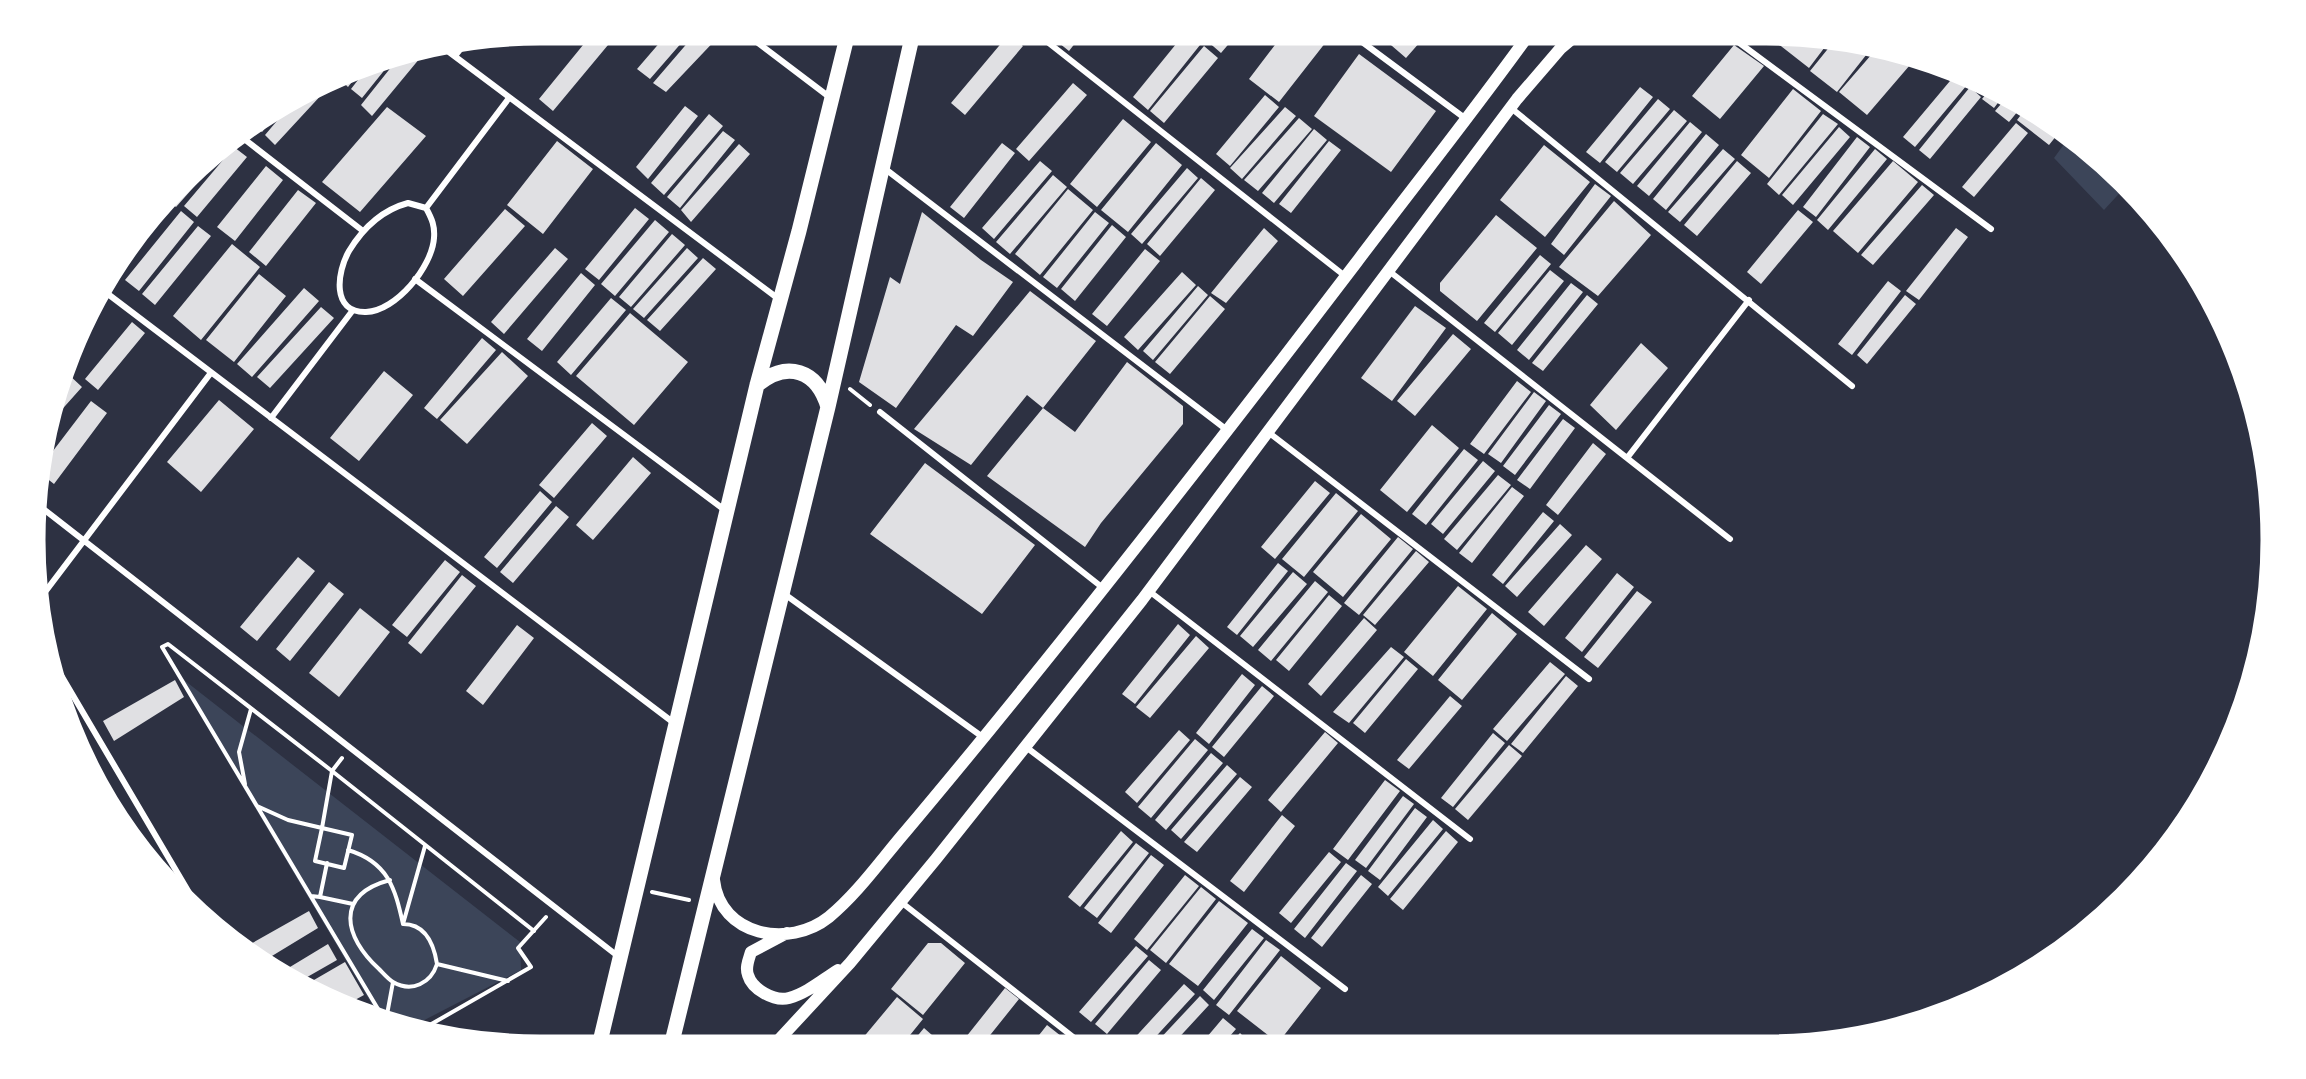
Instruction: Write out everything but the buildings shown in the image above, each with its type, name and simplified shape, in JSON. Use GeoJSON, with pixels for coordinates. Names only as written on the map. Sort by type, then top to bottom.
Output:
{"type":"FeatureCollection","features":[{"type":"Feature","properties":{"kind":"main road"},"geometry":{"type":"LineString","coordinates":[[601,1036],[757,385],[845,44]]}},
{"type":"Feature","properties":{"kind":"main road"},"geometry":{"type":"LineString","coordinates":[[673,1036],[835,378],[911,44]]}},
{"type":"Feature","properties":{"kind":"main road"},"geometry":{"type":"LineString","coordinates":[[714,872],[716,896],[731,917],[745,927],[758,932],[803,930],[828,918],[853,893],[985,738],[1227,430],[1522,44]]}},
{"type":"Feature","properties":{"kind":"main road"},"geometry":{"type":"LineString","coordinates":[[784,1036],[850,963],[936,860],[1149,591],[1510,108],[1566,44]]}},
{"type":"Feature","properties":{"kind":"main road"},"geometry":{"type":"LineString","coordinates":[[757,385],[767,376],[780,371],[793,371],[806,375],[817,383],[828,407]]}},
{"type":"Feature","properties":{"kind":"main road"},"geometry":{"type":"LineString","coordinates":[[788,932],[751,952],[747,962],[747,974],[754,986],[765,993],[786,999],[799,995],[850,963]]}},
{"type":"Feature","properties":{"kind":"street"},"geometry":{"type":"LineString","coordinates":[[759,44],[832,100]]}},
{"type":"Feature","properties":{"kind":"street"},"geometry":{"type":"LineString","coordinates":[[1050,44],[1346,276]]}},
{"type":"Feature","properties":{"kind":"street"},"geometry":{"type":"LineString","coordinates":[[1365,44],[1466,120]]}},
{"type":"Feature","properties":{"kind":"street"},"geometry":{"type":"LineString","coordinates":[[1741,44],[1991,229]]}},
{"type":"Feature","properties":{"kind":"street"},"geometry":{"type":"LineString","coordinates":[[455,56],[459,50]]}},
{"type":"Feature","properties":{"kind":"street"},"geometry":{"type":"LineString","coordinates":[[449,52],[780,300]]}},
{"type":"Feature","properties":{"kind":"street"},"geometry":{"type":"LineString","coordinates":[[426,208],[509,98]]}},
{"type":"Feature","properties":{"kind":"street"},"geometry":{"type":"LineString","coordinates":[[1510,108],[1852,386]]}},
{"type":"Feature","properties":{"kind":"street"},"geometry":{"type":"LineString","coordinates":[[245,141],[363,231]]}},
{"type":"Feature","properties":{"kind":"street"},"geometry":{"type":"LineString","coordinates":[[884,167],[1227,430]]}},
{"type":"Feature","properties":{"kind":"street"},"geometry":{"type":"LineString","coordinates":[[408,203],[426,208],[434,222],[434,240],[429,256],[415,279],[404,293],[383,307],[367,312],[353,310],[342,298],[338,288],[340,272],[345,258],[363,231],[392,207],[408,203]]}},
{"type":"Feature","properties":{"kind":"street"},"geometry":{"type":"LineString","coordinates":[[1389,271],[1730,539]]}},
{"type":"Feature","properties":{"kind":"street"},"geometry":{"type":"LineString","coordinates":[[415,279],[727,511]]}},
{"type":"Feature","properties":{"kind":"street"},"geometry":{"type":"LineString","coordinates":[[109,295],[210,374],[677,725]]}},
{"type":"Feature","properties":{"kind":"street"},"geometry":{"type":"LineString","coordinates":[[1627,458],[1749,300]]}},
{"type":"Feature","properties":{"kind":"street"},"geometry":{"type":"LineString","coordinates":[[271,418],[353,310]]}},
{"type":"Feature","properties":{"kind":"street"},"geometry":{"type":"LineString","coordinates":[[47,590],[210,374]]}},
{"type":"Feature","properties":{"kind":"street"},"geometry":{"type":"LineString","coordinates":[[880,412],[1103,588]]}},
{"type":"Feature","properties":{"kind":"street"},"geometry":{"type":"LineString","coordinates":[[1268,432],[1589,679]]}},
{"type":"Feature","properties":{"kind":"street"},"geometry":{"type":"LineString","coordinates":[[45,511],[620,957]]}},
{"type":"Feature","properties":{"kind":"street"},"geometry":{"type":"LineString","coordinates":[[1149,591],[1470,839]]}},
{"type":"Feature","properties":{"kind":"street"},"geometry":{"type":"LineString","coordinates":[[782,593],[985,738]]}},
{"type":"Feature","properties":{"kind":"street"},"geometry":{"type":"LineString","coordinates":[[63,678],[185,886]]}},
{"type":"Feature","properties":{"kind":"street"},"geometry":{"type":"LineString","coordinates":[[1026,747],[1345,989]]}},
{"type":"Feature","properties":{"kind":"street"},"geometry":{"type":"LineString","coordinates":[[900,901],[1072,1036]]}},
{"type":"Feature","properties":{"kind":"path"},"geometry":{"type":"LineString","coordinates":[[835,378],[880,412]]}},
{"type":"Feature","properties":{"kind":"path"},"geometry":{"type":"LineString","coordinates":[[379,1008],[162,647],[168,644],[534,931],[518,948],[531,967],[432,1024]]}},
{"type":"Feature","properties":{"kind":"path"},"geometry":{"type":"LineString","coordinates":[[246,789],[239,752],[251,709]]}},
{"type":"Feature","properties":{"kind":"path"},"geometry":{"type":"LineString","coordinates":[[257,806],[288,820],[322,828],[352,835],[344,868],[315,861],[322,828],[332,771],[349,748]]}},
{"type":"Feature","properties":{"kind":"path"},"geometry":{"type":"LineString","coordinates":[[403,924],[425,846]]}},
{"type":"Feature","properties":{"kind":"path"},"geometry":{"type":"LineString","coordinates":[[348,850],[369,859],[390,880],[399,902],[403,924]]}},
{"type":"Feature","properties":{"kind":"path"},"geometry":{"type":"LineString","coordinates":[[320,897],[327,863]]}},
{"type":"Feature","properties":{"kind":"path"},"geometry":{"type":"LineString","coordinates":[[390,880],[370,887],[360,894],[351,909],[351,932],[363,955],[393,982],[414,987],[424,983],[434,972],[437,964],[435,952],[418,927],[403,924]]}},
{"type":"Feature","properties":{"kind":"path"},"geometry":{"type":"LineString","coordinates":[[637,889],[705,903]]}},
{"type":"Feature","properties":{"kind":"path"},"geometry":{"type":"LineString","coordinates":[[310,896],[353,904]]}},
{"type":"Feature","properties":{"kind":"path"},"geometry":{"type":"LineString","coordinates":[[437,964],[507,981]]}},
{"type":"Feature","properties":{"kind":"path"},"geometry":{"type":"LineString","coordinates":[[387,1011],[393,982]]}},
{"type":"Feature","properties":{"kind":"shaded area"},"geometry":{"type":"Polygon","coordinates":[[[2065,143],[2120,192],[2104,210],[2054,158],[2065,143]]]}},
{"type":"Feature","properties":{"kind":"shaded area"},"geometry":{"type":"Polygon","coordinates":[[[175,673],[520,942],[521,970],[422,1021],[373,1006],[175,673]]]}}]}
